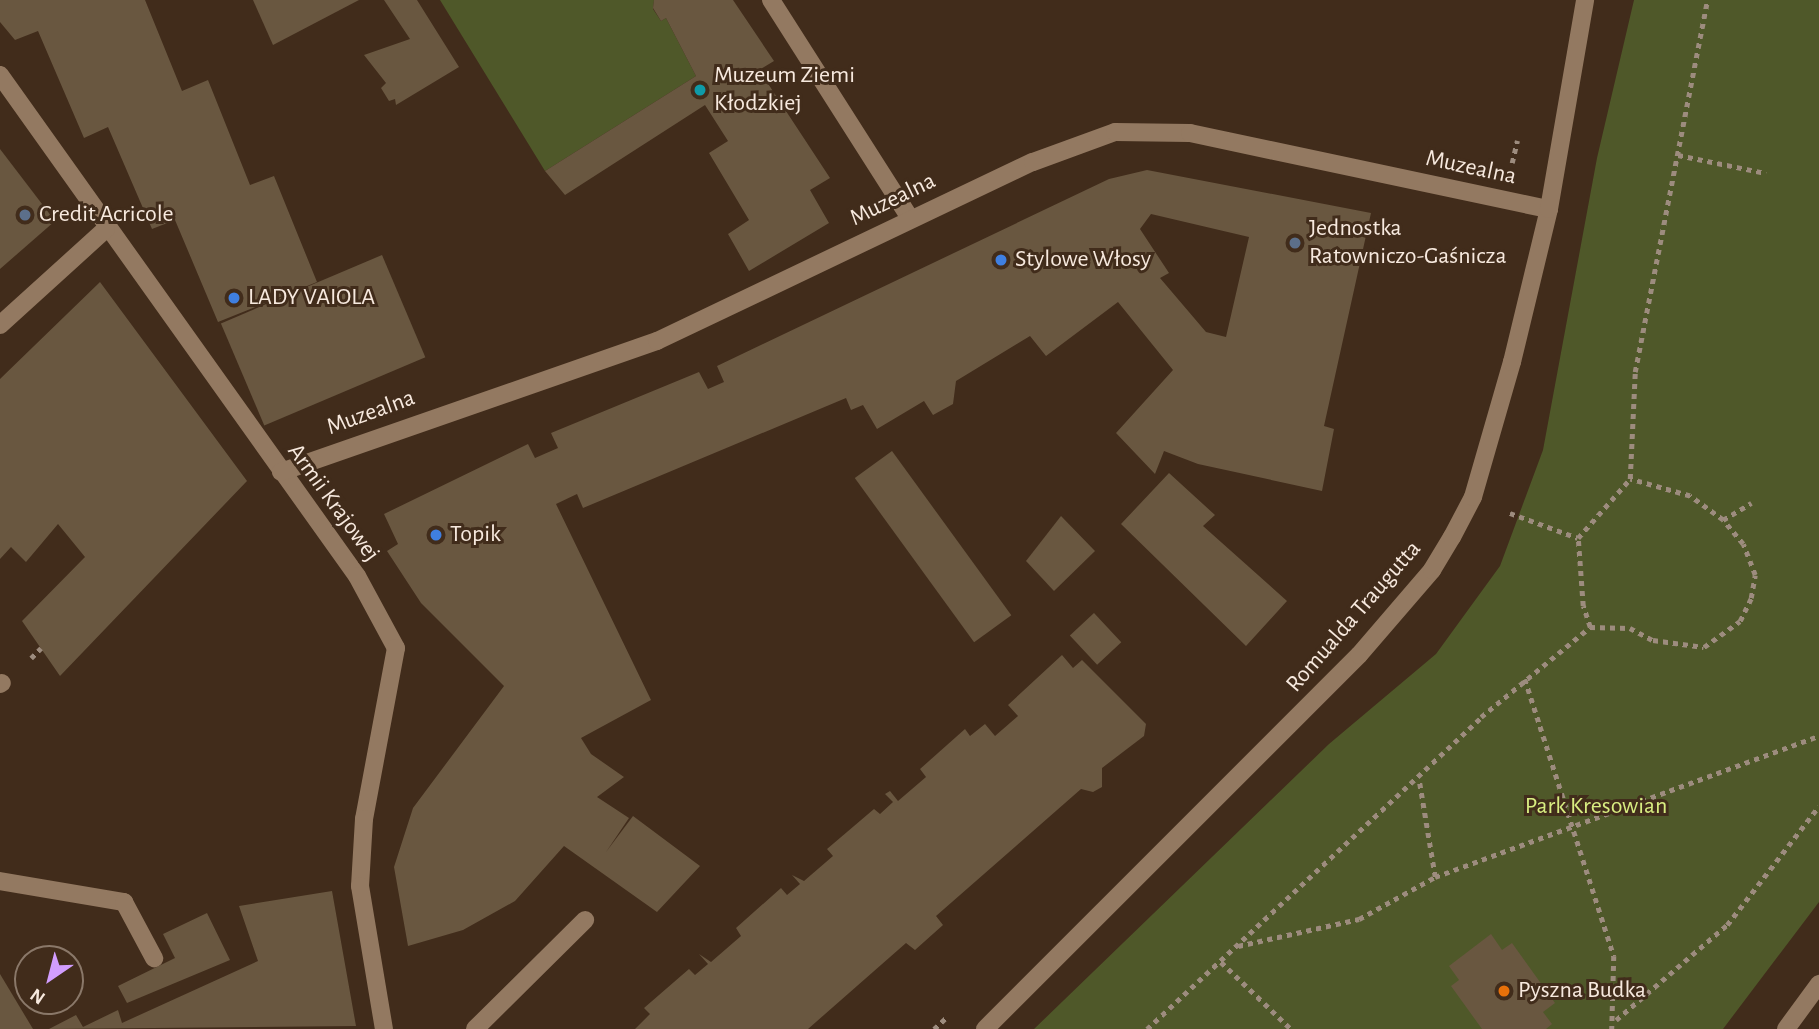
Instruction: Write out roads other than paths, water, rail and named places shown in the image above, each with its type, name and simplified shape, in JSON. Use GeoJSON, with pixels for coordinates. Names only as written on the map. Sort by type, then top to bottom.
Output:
{"type":"FeatureCollection","features":[{"type":"Feature","properties":{"kind":"street"},"geometry":{"type":"LineString","coordinates":[[771,0],[910,218]]}},
{"type":"Feature","properties":{"kind":"street","name":"Romualda Traugutta"},"geometry":{"type":"LineString","coordinates":[[985,1029],[1359,655],[1432,570],[1474,497],[1549,209],[1586,0]]}},
{"type":"Feature","properties":{"kind":"street","name":"Armii Krajowej"},"geometry":{"type":"LineString","coordinates":[[0,75],[106,229],[357,576],[396,648],[364,819],[360,886],[384,1029]]}},
{"type":"Feature","properties":{"kind":"street","name":"Muzealna"},"geometry":{"type":"LineString","coordinates":[[281,472],[657,341],[910,218],[1076,143],[1152,129],[1549,209]]}},
{"type":"Feature","properties":{"kind":"street"},"geometry":{"type":"LineString","coordinates":[[0,325],[106,229]]}},
{"type":"Feature","properties":{"kind":"street"},"geometry":{"type":"LineString","coordinates":[[0,881],[124,902],[154,958]]}},
{"type":"Feature","properties":{"kind":"street"},"geometry":{"type":"LineString","coordinates":[[475,1029],[585,920]]}},
{"type":"Feature","properties":{"kind":"street"},"geometry":{"type":"LineString","coordinates":[[1786,1029],[1819,984]]}},
{"type":"Feature","properties":{"kind":"place","name":"Muzeum Ziemi Kłodzkiej"},"geometry":{"type":"Point","coordinates":[700,90]}},
{"type":"Feature","properties":{"kind":"place","name":"Credit Acricole"},"geometry":{"type":"Point","coordinates":[25,215]}},
{"type":"Feature","properties":{"kind":"place","name":"Jednostka Ratowniczo-Gaśnicza"},"geometry":{"type":"Point","coordinates":[1295,243]}},
{"type":"Feature","properties":{"kind":"place","name":"Stylowe Włosy"},"geometry":{"type":"Point","coordinates":[1001,260]}},
{"type":"Feature","properties":{"kind":"place","name":"LADY VAIOLA"},"geometry":{"type":"Point","coordinates":[234,298]}},
{"type":"Feature","properties":{"kind":"place","name":"Topik"},"geometry":{"type":"Point","coordinates":[436,535]}},
{"type":"Feature","properties":{"kind":"place","name":"Pyszna Budka"},"geometry":{"type":"Point","coordinates":[1504,991]}},
{"type":"Feature","properties":{"kind":"park label","name":"Park Kresowian"},"geometry":{"type":"Point","coordinates":[1596,807]}}]}
